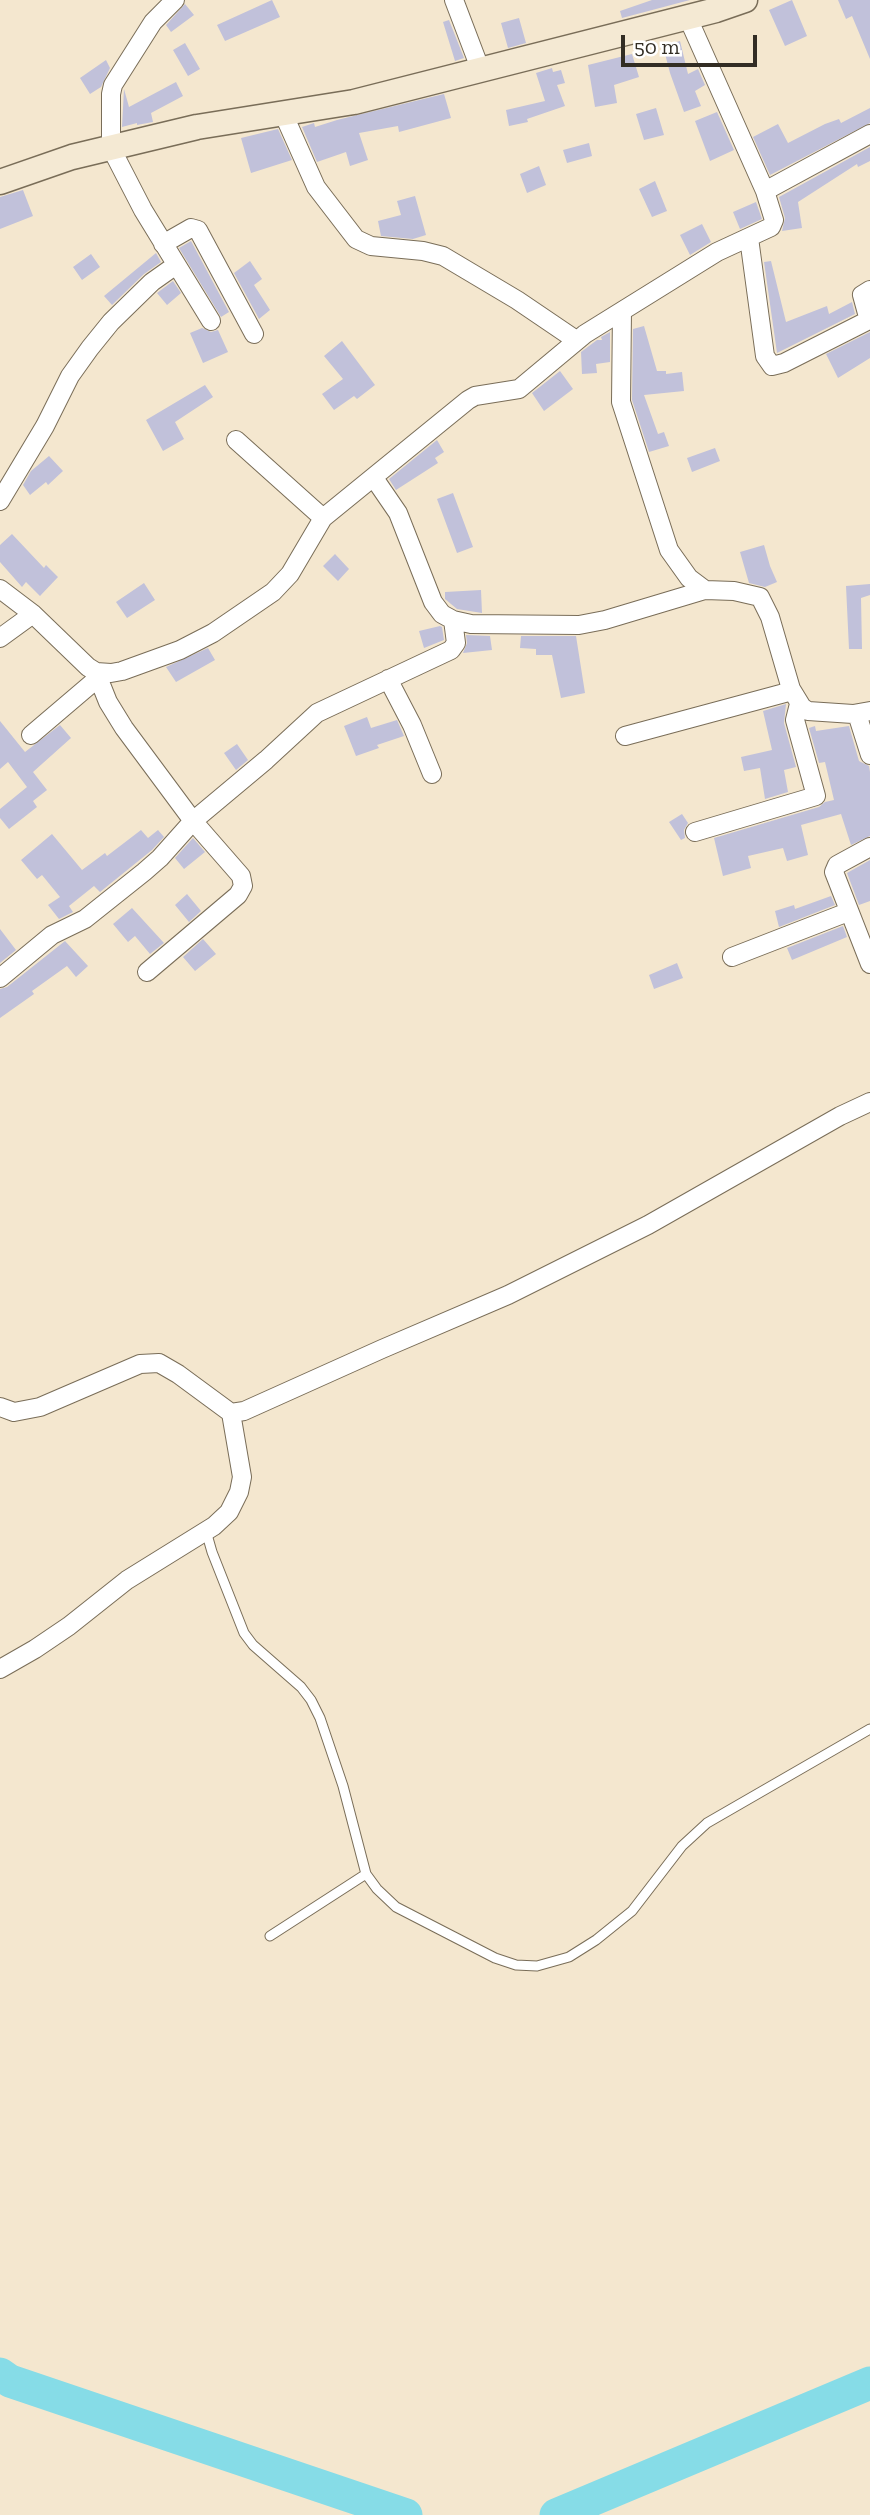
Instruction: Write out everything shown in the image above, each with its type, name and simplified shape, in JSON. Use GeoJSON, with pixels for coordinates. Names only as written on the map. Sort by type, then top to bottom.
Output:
{"type":"FeatureCollection","features":[{"type":"Feature","properties":{"kind":"main road"},"geometry":{"type":"LineString","coordinates":[[0,182],[72,157],[197,127],[354,102],[688,18],[713,5],[745,0]]}},
{"type":"Feature","properties":{"kind":"street"},"geometry":{"type":"LineString","coordinates":[[175,0],[153,22],[113,85],[111,148],[163,243],[211,321]]}},
{"type":"Feature","properties":{"kind":"street"},"geometry":{"type":"LineString","coordinates":[[454,0],[481,71]]}},
{"type":"Feature","properties":{"kind":"street"},"geometry":{"type":"LineString","coordinates":[[31,735],[97,675],[122,671],[180,650],[213,633],[273,592],[290,574],[323,518],[468,400],[475,396],[519,389],[576,340],[717,252],[771,227],[774,223],[765,191],[688,18]]}},
{"type":"Feature","properties":{"kind":"street"},"geometry":{"type":"LineString","coordinates":[[283,113],[316,187],[356,239],[371,246],[424,251],[443,256],[517,300],[576,340]]}},
{"type":"Feature","properties":{"kind":"street"},"geometry":{"type":"LineString","coordinates":[[765,191],[870,134]]}},
{"type":"Feature","properties":{"kind":"street"},"geometry":{"type":"LineString","coordinates":[[163,243],[191,228],[198,230],[254,334]]}},
{"type":"Feature","properties":{"kind":"street"},"geometry":{"type":"LineString","coordinates":[[749,238],[765,356],[772,366],[784,363],[869,319],[862,295],[870,289]]}},
{"type":"Feature","properties":{"kind":"street"},"geometry":{"type":"LineString","coordinates":[[0,501],[45,426],[70,376],[90,348],[111,322],[152,282],[176,265]]}},
{"type":"Feature","properties":{"kind":"street"},"geometry":{"type":"LineString","coordinates":[[622,311],[620,394],[624,412],[666,544],[689,578],[705,590]]}},
{"type":"Feature","properties":{"kind":"street"},"geometry":{"type":"LineString","coordinates":[[236,440],[323,518]]}},
{"type":"Feature","properties":{"kind":"street"},"geometry":{"type":"LineString","coordinates":[[374,478],[398,513],[433,602],[442,614],[453,620],[471,624],[579,625],[605,620],[705,590],[734,591],[760,597],[770,617],[795,697],[795,720],[816,796],[695,832]]}},
{"type":"Feature","properties":{"kind":"street"},"geometry":{"type":"LineString","coordinates":[[0,589],[33,614],[97,675],[114,715],[193,821],[240,876],[243,886],[238,895],[146,972]]}},
{"type":"Feature","properties":{"kind":"street"},"geometry":{"type":"LineString","coordinates":[[0,638],[33,614]]}},
{"type":"Feature","properties":{"kind":"street"},"geometry":{"type":"LineString","coordinates":[[0,978],[52,935],[85,919],[100,908],[157,861],[193,821],[267,760],[317,713],[451,650],[456,643],[453,620]]}},
{"type":"Feature","properties":{"kind":"street"},"geometry":{"type":"LineString","coordinates":[[388,679],[412,725],[432,774]]}},
{"type":"Feature","properties":{"kind":"street"},"geometry":{"type":"LineString","coordinates":[[795,697],[808,710],[864,712],[870,755]]}},
{"type":"Feature","properties":{"kind":"street"},"geometry":{"type":"LineString","coordinates":[[625,737],[795,697]]}},
{"type":"Feature","properties":{"kind":"street"},"geometry":{"type":"LineString","coordinates":[[870,847],[835,868],[848,912],[870,964]]}},
{"type":"Feature","properties":{"kind":"street"},"geometry":{"type":"LineString","coordinates":[[732,957],[848,912]]}},
{"type":"Feature","properties":{"kind":"street"},"geometry":{"type":"LineString","coordinates":[[231,1413],[244,1411],[509,1295],[648,1225],[840,1116],[870,1102]]}},
{"type":"Feature","properties":{"kind":"street"},"geometry":{"type":"LineString","coordinates":[[0,1407],[14,1412],[40,1407],[140,1364],[159,1363],[231,1413],[242,1477],[239,1492],[229,1511],[206,1531],[127,1580],[69,1626],[0,1669]]}},
{"type":"Feature","properties":{"kind":"lane"},"geometry":{"type":"LineString","coordinates":[[206,1531],[244,1633],[253,1645],[301,1687],[320,1718],[343,1786],[366,1874],[396,1907],[495,1958],[516,1965],[537,1966],[569,1956],[596,1940],[632,1911],[682,1846],[707,1823],[870,1730]]}},
{"type":"Feature","properties":{"kind":"lane"},"geometry":{"type":"LineString","coordinates":[[270,1936],[366,1874]]}},
{"type":"Feature","properties":{"kind":"building"},"geometry":{"type":"Polygon","coordinates":[[[272,0],[280,17],[225,41],[217,25],[272,0]]]}},
{"type":"Feature","properties":{"kind":"building"},"geometry":{"type":"Polygon","coordinates":[[[652,0],[690,0],[622,18],[620,11],[652,0]]]}},
{"type":"Feature","properties":{"kind":"building"},"geometry":{"type":"Polygon","coordinates":[[[792,0],[807,36],[785,46],[769,10],[792,0]]]}},
{"type":"Feature","properties":{"kind":"building"},"geometry":{"type":"Polygon","coordinates":[[[838,0],[870,0],[870,59],[852,16],[846,19],[838,0]]]}},
{"type":"Feature","properties":{"kind":"building"},"geometry":{"type":"Polygon","coordinates":[[[185,4],[194,15],[171,32],[166,25],[185,4]]]}},
{"type":"Feature","properties":{"kind":"building"},"geometry":{"type":"Polygon","coordinates":[[[519,18],[526,43],[508,48],[501,23],[519,18]]]}},
{"type":"Feature","properties":{"kind":"building"},"geometry":{"type":"Polygon","coordinates":[[[449,20],[464,58],[455,61],[443,22],[449,20]]]}},
{"type":"Feature","properties":{"kind":"building"},"geometry":{"type":"Polygon","coordinates":[[[680,41],[688,74],[698,69],[705,85],[695,91],[701,106],[684,112],[663,46],[680,41]]]}},
{"type":"Feature","properties":{"kind":"building"},"geometry":{"type":"Polygon","coordinates":[[[185,43],[200,69],[188,76],[173,50],[185,43]]]}},
{"type":"Feature","properties":{"kind":"building"},"geometry":{"type":"Polygon","coordinates":[[[632,54],[639,77],[614,85],[617,103],[595,107],[588,65],[632,54]]]}},
{"type":"Feature","properties":{"kind":"building"},"geometry":{"type":"Polygon","coordinates":[[[106,60],[110,68],[101,87],[90,94],[80,78],[106,60]]]}},
{"type":"Feature","properties":{"kind":"building"},"geometry":{"type":"Polygon","coordinates":[[[552,68],[553,72],[561,70],[565,83],[557,85],[565,106],[527,119],[528,122],[509,126],[506,110],[545,101],[536,73],[552,68]]]}},
{"type":"Feature","properties":{"kind":"building"},"geometry":{"type":"Polygon","coordinates":[[[176,82],[183,96],[151,113],[153,122],[122,127],[124,89],[129,107],[176,82]]]}},
{"type":"Feature","properties":{"kind":"building"},"geometry":{"type":"Polygon","coordinates":[[[444,94],[451,118],[399,132],[398,126],[359,133],[368,160],[350,166],[346,152],[317,162],[302,127],[314,123],[315,127],[444,94]]]}},
{"type":"Feature","properties":{"kind":"building"},"geometry":{"type":"Polygon","coordinates":[[[656,108],[664,135],[644,140],[636,114],[656,108]]]}},
{"type":"Feature","properties":{"kind":"building"},"geometry":{"type":"Polygon","coordinates":[[[870,108],[870,123],[770,175],[753,137],[778,124],[788,143],[825,124],[839,119],[841,123],[870,108]]]}},
{"type":"Feature","properties":{"kind":"building"},"geometry":{"type":"Polygon","coordinates":[[[717,112],[734,150],[710,161],[695,121],[717,112]]]}},
{"type":"Feature","properties":{"kind":"building"},"geometry":{"type":"Polygon","coordinates":[[[278,129],[292,160],[251,173],[241,138],[278,129]]]}},
{"type":"Feature","properties":{"kind":"building"},"geometry":{"type":"Polygon","coordinates":[[[589,143],[592,156],[567,163],[563,150],[589,143]]]}},
{"type":"Feature","properties":{"kind":"building"},"geometry":{"type":"Polygon","coordinates":[[[870,147],[870,161],[858,167],[857,164],[798,202],[802,228],[782,231],[785,218],[779,197],[870,147]]]}},
{"type":"Feature","properties":{"kind":"building"},"geometry":{"type":"Polygon","coordinates":[[[539,166],[546,185],[527,193],[520,174],[539,166]]]}},
{"type":"Feature","properties":{"kind":"building"},"geometry":{"type":"Polygon","coordinates":[[[655,181],[667,211],[652,217],[639,189],[655,181]]]}},
{"type":"Feature","properties":{"kind":"building"},"geometry":{"type":"Polygon","coordinates":[[[23,190],[33,216],[0,229],[0,197],[23,190]]]}},
{"type":"Feature","properties":{"kind":"building"},"geometry":{"type":"Polygon","coordinates":[[[415,196],[426,235],[413,239],[381,236],[378,221],[401,215],[397,201],[415,196]]]}},
{"type":"Feature","properties":{"kind":"building"},"geometry":{"type":"Polygon","coordinates":[[[756,202],[762,219],[740,229],[733,212],[756,202]]]}},
{"type":"Feature","properties":{"kind":"building"},"geometry":{"type":"Polygon","coordinates":[[[702,224],[711,242],[690,255],[680,235],[702,224]]]}},
{"type":"Feature","properties":{"kind":"building"},"geometry":{"type":"Polygon","coordinates":[[[191,241],[229,312],[221,317],[179,248],[191,241]]]}},
{"type":"Feature","properties":{"kind":"building"},"geometry":{"type":"Polygon","coordinates":[[[156,253],[161,262],[144,274],[112,305],[104,296],[156,253]]]}},
{"type":"Feature","properties":{"kind":"building"},"geometry":{"type":"Polygon","coordinates":[[[91,254],[100,267],[82,280],[73,267],[91,254]]]}},
{"type":"Feature","properties":{"kind":"building"},"geometry":{"type":"Polygon","coordinates":[[[250,261],[262,279],[254,285],[270,310],[259,319],[234,273],[250,261]]]}},
{"type":"Feature","properties":{"kind":"building"},"geometry":{"type":"Polygon","coordinates":[[[771,261],[786,322],[827,306],[829,314],[852,302],[855,314],[777,353],[764,262],[771,261]]]}},
{"type":"Feature","properties":{"kind":"building"},"geometry":{"type":"Polygon","coordinates":[[[173,281],[181,293],[167,305],[157,293],[173,281]]]}},
{"type":"Feature","properties":{"kind":"building"},"geometry":{"type":"Polygon","coordinates":[[[644,326],[657,371],[666,371],[666,374],[682,372],[684,391],[644,395],[658,434],[664,432],[669,446],[649,452],[632,400],[633,329],[644,326]]]}},
{"type":"Feature","properties":{"kind":"building"},"geometry":{"type":"Polygon","coordinates":[[[202,328],[211,332],[218,330],[228,352],[203,363],[190,333],[202,328]]]}},
{"type":"Feature","properties":{"kind":"building"},"geometry":{"type":"Polygon","coordinates":[[[610,332],[610,362],[596,364],[597,373],[582,374],[581,352],[610,332]]]}},
{"type":"Feature","properties":{"kind":"building"},"geometry":{"type":"Polygon","coordinates":[[[870,332],[870,358],[838,378],[826,354],[870,332]]]}},
{"type":"Feature","properties":{"kind":"building"},"geometry":{"type":"Polygon","coordinates":[[[342,341],[375,385],[357,399],[354,396],[334,410],[322,394],[343,379],[324,356],[342,341]]]}},
{"type":"Feature","properties":{"kind":"building"},"geometry":{"type":"Polygon","coordinates":[[[560,371],[573,389],[544,411],[532,393],[560,371]]]}},
{"type":"Feature","properties":{"kind":"building"},"geometry":{"type":"Polygon","coordinates":[[[205,385],[213,397],[175,422],[184,439],[163,451],[146,420],[205,385]]]}},
{"type":"Feature","properties":{"kind":"building"},"geometry":{"type":"Polygon","coordinates":[[[437,440],[444,452],[435,458],[438,463],[396,490],[389,479],[437,440]]]}},
{"type":"Feature","properties":{"kind":"building"},"geometry":{"type":"Polygon","coordinates":[[[715,448],[720,461],[692,472],[687,458],[715,448]]]}},
{"type":"Feature","properties":{"kind":"building"},"geometry":{"type":"Polygon","coordinates":[[[49,456],[63,471],[48,485],[46,482],[30,495],[23,485],[31,471],[49,456]]]}},
{"type":"Feature","properties":{"kind":"building"},"geometry":{"type":"Polygon","coordinates":[[[453,493],[473,547],[457,553],[437,499],[453,493]]]}},
{"type":"Feature","properties":{"kind":"building"},"geometry":{"type":"Polygon","coordinates":[[[12,534],[44,568],[46,565],[58,577],[40,596],[26,582],[22,587],[0,562],[0,545],[12,534]]]}},
{"type":"Feature","properties":{"kind":"building"},"geometry":{"type":"Polygon","coordinates":[[[764,545],[777,582],[765,587],[749,583],[740,552],[764,545]]]}},
{"type":"Feature","properties":{"kind":"building"},"geometry":{"type":"Polygon","coordinates":[[[335,554],[349,569],[338,581],[323,566],[335,554]]]}},
{"type":"Feature","properties":{"kind":"building"},"geometry":{"type":"Polygon","coordinates":[[[144,583],[155,600],[127,618],[116,602],[144,583]]]}},
{"type":"Feature","properties":{"kind":"building"},"geometry":{"type":"Polygon","coordinates":[[[870,584],[870,595],[861,598],[862,649],[849,649],[846,586],[870,584]]]}},
{"type":"Feature","properties":{"kind":"building"},"geometry":{"type":"Polygon","coordinates":[[[481,590],[482,613],[457,609],[445,599],[445,592],[481,590]]]}},
{"type":"Feature","properties":{"kind":"building"},"geometry":{"type":"Polygon","coordinates":[[[440,626],[444,640],[424,648],[419,631],[440,626]]]}},
{"type":"Feature","properties":{"kind":"building"},"geometry":{"type":"Polygon","coordinates":[[[466,635],[490,636],[492,650],[463,653],[467,643],[466,635]]]}},
{"type":"Feature","properties":{"kind":"building"},"geometry":{"type":"Polygon","coordinates":[[[521,636],[576,636],[585,693],[561,698],[552,655],[536,655],[536,649],[520,648],[521,636]]]}},
{"type":"Feature","properties":{"kind":"building"},"geometry":{"type":"Polygon","coordinates":[[[208,648],[215,660],[176,682],[166,667],[208,648]]]}},
{"type":"Feature","properties":{"kind":"building"},"geometry":{"type":"Polygon","coordinates":[[[786,704],[784,723],[796,767],[784,770],[788,792],[765,799],[760,768],[744,771],[741,757],[772,750],[763,711],[786,704]]]}},
{"type":"Feature","properties":{"kind":"building"},"geometry":{"type":"Polygon","coordinates":[[[367,717],[371,728],[397,720],[404,736],[356,756],[344,726],[367,717]]]}},
{"type":"Feature","properties":{"kind":"building"},"geometry":{"type":"Polygon","coordinates":[[[0,721],[25,752],[60,725],[71,738],[33,772],[47,790],[33,801],[37,807],[9,829],[0,818],[0,809],[27,787],[8,762],[0,769],[0,721]]]}},
{"type":"Feature","properties":{"kind":"building"},"geometry":{"type":"Polygon","coordinates":[[[815,726],[816,731],[849,726],[859,761],[869,766],[870,836],[851,845],[841,814],[801,825],[808,855],[787,861],[783,848],[748,856],[751,868],[723,876],[714,838],[819,807],[834,800],[825,762],[819,763],[809,728],[815,726]]]}},
{"type":"Feature","properties":{"kind":"building"},"geometry":{"type":"Polygon","coordinates":[[[237,744],[248,760],[236,770],[224,753],[237,744]]]}},
{"type":"Feature","properties":{"kind":"building"},"geometry":{"type":"Polygon","coordinates":[[[682,814],[688,823],[684,830],[685,838],[681,840],[669,822],[682,814]]]}},
{"type":"Feature","properties":{"kind":"building"},"geometry":{"type":"Polygon","coordinates":[[[141,830],[148,838],[158,830],[164,837],[100,892],[94,886],[69,906],[73,912],[59,919],[48,905],[60,897],[42,875],[37,879],[21,860],[52,834],[82,870],[105,853],[107,856],[141,830]]]}},
{"type":"Feature","properties":{"kind":"building"},"geometry":{"type":"Polygon","coordinates":[[[193,838],[205,852],[184,869],[175,858],[193,838]]]}},
{"type":"Feature","properties":{"kind":"building"},"geometry":{"type":"Polygon","coordinates":[[[870,860],[870,901],[859,905],[847,873],[870,860]]]}},
{"type":"Feature","properties":{"kind":"building"},"geometry":{"type":"Polygon","coordinates":[[[187,894],[201,911],[189,922],[175,905],[187,894]]]}},
{"type":"Feature","properties":{"kind":"building"},"geometry":{"type":"Polygon","coordinates":[[[831,896],[835,905],[779,927],[775,911],[794,905],[795,909],[831,896]]]}},
{"type":"Feature","properties":{"kind":"building"},"geometry":{"type":"Polygon","coordinates":[[[132,908],[164,943],[150,954],[135,936],[128,942],[113,924],[132,908]]]}},
{"type":"Feature","properties":{"kind":"building"},"geometry":{"type":"Polygon","coordinates":[[[843,926],[847,937],[792,960],[787,948],[843,926]]]}},
{"type":"Feature","properties":{"kind":"building"},"geometry":{"type":"Polygon","coordinates":[[[0,929],[16,950],[0,963],[0,929]]]}},
{"type":"Feature","properties":{"kind":"building"},"geometry":{"type":"Polygon","coordinates":[[[203,939],[216,954],[195,971],[183,957],[203,939]]]}},
{"type":"Feature","properties":{"kind":"building"},"geometry":{"type":"Polygon","coordinates":[[[65,941],[88,966],[76,977],[67,966],[0,1018],[0,989],[7,987],[65,941]]]}},
{"type":"Feature","properties":{"kind":"building"},"geometry":{"type":"Polygon","coordinates":[[[677,963],[683,978],[654,989],[649,975],[677,963]]]}},
{"type":"Feature","properties":{"kind":"waterway"},"geometry":{"type":"LineString","coordinates":[[0,2374],[10,2381],[406,2515]]}},
{"type":"Feature","properties":{"kind":"waterway"},"geometry":{"type":"LineString","coordinates":[[556,2515],[870,2383]]}}]}
